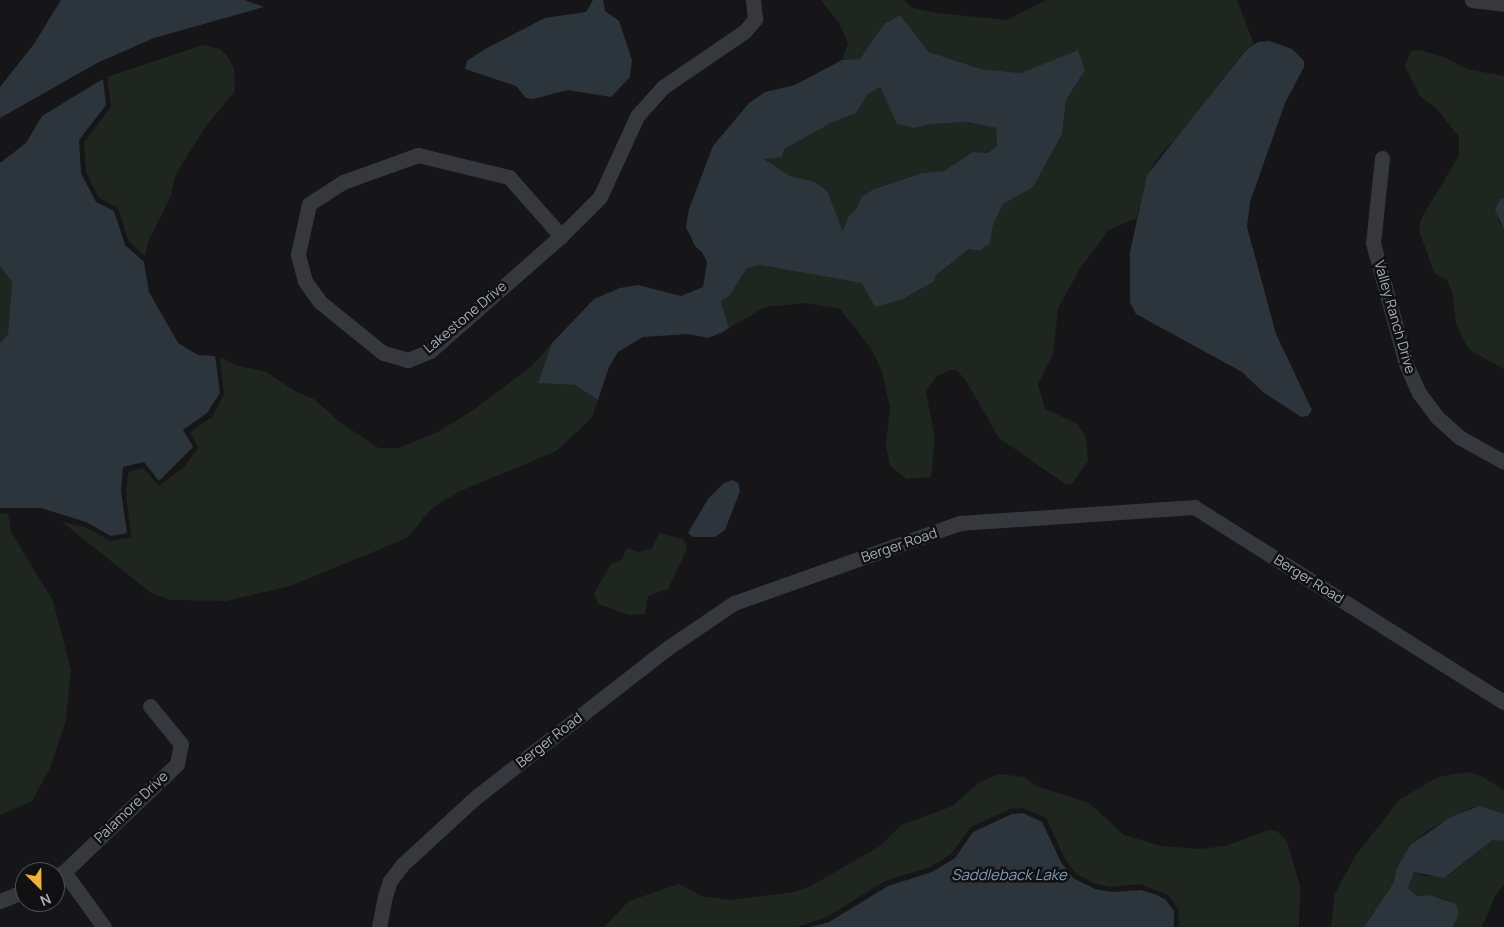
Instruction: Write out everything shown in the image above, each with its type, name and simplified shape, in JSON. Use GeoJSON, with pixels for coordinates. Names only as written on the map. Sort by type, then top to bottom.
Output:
{"type":"FeatureCollection","features":[{"type":"Feature","properties":{"kind":"street","name":"Lakestone Drive"},"geometry":{"type":"LineString","coordinates":[[561,236],[509,177],[418,155],[343,182],[309,204],[298,254],[305,281],[320,302],[383,353],[408,360],[430,351],[561,236],[600,197],[637,116],[663,87],[744,31],[755,19],[753,0]]}},
{"type":"Feature","properties":{"kind":"street"},"geometry":{"type":"LineString","coordinates":[[1473,0],[1504,4]]}},
{"type":"Feature","properties":{"kind":"street","name":"Valley Ranch Drive"},"geometry":{"type":"LineString","coordinates":[[1382,158],[1374,243],[1406,364],[1419,393],[1437,417],[1459,437],[1504,462]]}},
{"type":"Feature","properties":{"kind":"street","name":"Berger Road"},"geometry":{"type":"LineString","coordinates":[[380,927],[387,889],[402,865],[476,797],[666,648],[734,603],[960,523],[1194,507],[1504,702]]}},
{"type":"Feature","properties":{"kind":"street","name":"Palamore Drive"},"geometry":{"type":"LineString","coordinates":[[65,868],[176,764],[181,744],[150,706]]}},
{"type":"Feature","properties":{"kind":"street"},"geometry":{"type":"LineString","coordinates":[[65,881],[104,927]]}},
{"type":"Feature","properties":{"kind":"street"},"geometry":{"type":"LineString","coordinates":[[0,901],[15,896]]}},
{"type":"Feature","properties":{"kind":"shaded area"},"geometry":{"type":"Polygon","coordinates":[[[821,0],[904,0],[913,8],[938,13],[1007,20],[1046,0],[1237,0],[1254,44],[1245,50],[1179,135],[1159,156],[1147,175],[1137,218],[1109,230],[1081,267],[1058,308],[1053,355],[1038,384],[1045,409],[1076,423],[1086,437],[1088,461],[1072,484],[1065,484],[999,438],[966,381],[957,370],[951,370],[937,376],[926,392],[935,439],[931,477],[907,479],[890,466],[886,444],[890,408],[882,371],[870,347],[840,309],[807,303],[765,307],[729,328],[721,302],[730,295],[747,268],[760,265],[822,275],[862,283],[903,299],[933,282],[936,275],[969,249],[979,251],[989,243],[993,225],[1003,204],[1033,186],[1062,134],[1066,100],[1085,70],[1078,50],[1021,73],[981,69],[929,52],[900,15],[884,24],[860,59],[842,60],[848,43],[839,23],[821,0]]]}},
{"type":"Feature","properties":{"kind":"shaded area"},"geometry":{"type":"Polygon","coordinates":[[[203,45],[220,49],[228,57],[234,68],[235,91],[205,127],[175,176],[171,196],[148,242],[145,256],[129,242],[118,208],[99,198],[86,172],[84,142],[111,107],[107,77],[203,45]]]}},
{"type":"Feature","properties":{"kind":"shaded area"},"geometry":{"type":"Polygon","coordinates":[[[1419,50],[1444,57],[1467,69],[1504,76],[1504,198],[1501,198],[1498,220],[1504,229],[1504,369],[1473,352],[1465,343],[1456,323],[1453,295],[1447,280],[1434,273],[1419,230],[1421,219],[1459,156],[1459,137],[1436,108],[1420,96],[1405,66],[1411,51],[1419,50]]]}},
{"type":"Feature","properties":{"kind":"shaded area"},"geometry":{"type":"Polygon","coordinates":[[[880,87],[889,106],[914,128],[931,124],[967,122],[996,128],[997,146],[988,153],[973,152],[944,171],[922,173],[874,189],[861,197],[857,208],[848,217],[844,232],[835,212],[813,181],[790,176],[764,159],[831,123],[856,113],[868,94],[880,87]]]}},
{"type":"Feature","properties":{"kind":"shaded area"},"geometry":{"type":"Polygon","coordinates":[[[0,266],[12,281],[8,334],[0,343],[0,266]]]}},
{"type":"Feature","properties":{"kind":"shaded area"},"geometry":{"type":"Polygon","coordinates":[[[552,343],[538,383],[575,385],[598,400],[592,417],[579,430],[556,451],[456,493],[431,509],[407,538],[290,586],[227,601],[171,600],[151,593],[62,522],[85,527],[111,541],[131,537],[126,492],[128,472],[143,468],[159,486],[184,467],[198,448],[190,432],[212,417],[224,395],[220,357],[236,365],[266,372],[297,392],[314,399],[341,423],[379,448],[399,448],[438,432],[476,408],[532,366],[552,343]]]}},
{"type":"Feature","properties":{"kind":"shaded area"},"geometry":{"type":"Polygon","coordinates":[[[8,513],[11,532],[53,601],[71,670],[66,720],[50,768],[32,801],[0,815],[0,514],[8,513]]]}},
{"type":"Feature","properties":{"kind":"shaded area"},"geometry":{"type":"Polygon","coordinates":[[[659,533],[683,539],[687,549],[668,589],[648,596],[645,614],[629,615],[598,604],[594,593],[611,564],[622,559],[627,548],[639,552],[652,548],[659,533]]]}},
{"type":"Feature","properties":{"kind":"shaded area"},"geometry":{"type":"Polygon","coordinates":[[[1468,772],[1481,776],[1504,790],[1504,814],[1473,807],[1430,829],[1410,845],[1396,870],[1394,882],[1364,927],[1331,927],[1335,893],[1356,855],[1399,800],[1438,777],[1468,772]]]}},
{"type":"Feature","properties":{"kind":"shaded area"},"geometry":{"type":"Polygon","coordinates":[[[998,774],[1025,777],[1036,786],[1089,803],[1124,835],[1161,846],[1200,849],[1225,846],[1269,830],[1278,832],[1287,841],[1300,886],[1299,927],[1179,927],[1178,909],[1168,895],[1140,884],[1111,887],[1096,884],[1076,874],[1065,859],[1046,818],[1023,808],[1010,809],[971,827],[951,854],[930,867],[885,881],[827,917],[797,927],[604,927],[629,901],[679,884],[701,896],[730,900],[794,892],[811,886],[880,846],[901,825],[953,806],[978,783],[998,774]]]}},
{"type":"Feature","properties":{"kind":"shaded area"},"geometry":{"type":"Polygon","coordinates":[[[1493,840],[1504,841],[1504,885],[1495,896],[1482,927],[1453,927],[1456,921],[1452,902],[1431,895],[1417,896],[1408,888],[1414,872],[1424,876],[1449,875],[1493,840]]]}},
{"type":"Feature","properties":{"kind":"water"},"geometry":{"type":"Polygon","coordinates":[[[61,0],[244,0],[264,7],[154,38],[97,63],[0,118],[0,87],[34,44],[61,0]]]}},
{"type":"Feature","properties":{"kind":"water"},"geometry":{"type":"Polygon","coordinates":[[[593,0],[603,0],[605,11],[619,21],[632,60],[630,77],[611,97],[568,90],[533,99],[526,98],[516,86],[465,69],[467,61],[485,49],[545,18],[586,12],[593,0]]]}},
{"type":"Feature","properties":{"kind":"water"},"geometry":{"type":"Polygon","coordinates":[[[900,15],[929,52],[981,69],[1021,73],[1078,50],[1085,70],[1066,100],[1062,134],[1033,187],[1003,204],[993,225],[990,243],[979,251],[969,249],[936,275],[933,282],[903,299],[875,307],[862,283],[760,265],[747,268],[730,295],[721,302],[729,328],[723,332],[708,338],[688,334],[643,337],[618,352],[609,367],[598,400],[575,385],[538,383],[552,343],[594,299],[620,288],[638,285],[681,296],[703,287],[707,262],[702,252],[695,246],[686,227],[689,209],[713,146],[749,103],[765,92],[795,85],[842,60],[860,59],[884,24],[900,15]],[[880,87],[868,94],[856,113],[831,123],[784,149],[782,157],[764,159],[790,176],[813,181],[827,191],[843,231],[848,217],[857,208],[861,197],[874,189],[922,173],[944,171],[973,152],[988,153],[997,146],[996,128],[967,122],[931,124],[914,128],[897,124],[880,87]]]}},
{"type":"Feature","properties":{"kind":"water"},"geometry":{"type":"Polygon","coordinates":[[[1269,41],[1292,49],[1304,61],[1304,67],[1285,103],[1250,202],[1247,227],[1276,334],[1312,410],[1308,416],[1301,417],[1263,392],[1242,372],[1136,314],[1130,302],[1130,252],[1147,175],[1246,50],[1258,42],[1269,41]]]}},
{"type":"Feature","properties":{"kind":"water"},"geometry":{"type":"Polygon","coordinates":[[[103,79],[106,105],[79,140],[81,173],[96,202],[114,211],[125,245],[144,262],[149,292],[178,343],[198,355],[215,356],[220,393],[207,413],[183,430],[193,447],[159,481],[144,462],[123,467],[121,491],[127,533],[111,536],[86,522],[41,508],[0,508],[0,343],[8,334],[12,282],[0,266],[0,163],[26,143],[42,116],[103,79]]]}},
{"type":"Feature","properties":{"kind":"water"},"geometry":{"type":"Polygon","coordinates":[[[1501,198],[1504,198],[1504,229],[1495,210],[1501,198]]]}},
{"type":"Feature","properties":{"kind":"water"},"geometry":{"type":"Polygon","coordinates":[[[732,480],[738,483],[740,491],[725,530],[715,537],[693,537],[688,533],[708,499],[724,483],[732,480]]]}},
{"type":"Feature","properties":{"kind":"water"},"geometry":{"type":"Polygon","coordinates":[[[1479,806],[1504,814],[1504,841],[1493,840],[1444,878],[1414,872],[1408,888],[1417,896],[1430,895],[1456,904],[1459,914],[1453,927],[1364,927],[1394,882],[1396,870],[1410,845],[1451,817],[1479,806]]]}},
{"type":"Feature","properties":{"kind":"water","name":"Saddleback Lake"},"geometry":{"type":"Polygon","coordinates":[[[1023,813],[1042,822],[1061,862],[1073,878],[1095,889],[1112,892],[1141,890],[1165,899],[1174,911],[1174,927],[811,927],[829,922],[888,886],[932,872],[955,858],[973,832],[1012,814],[1023,813]]]}}]}
